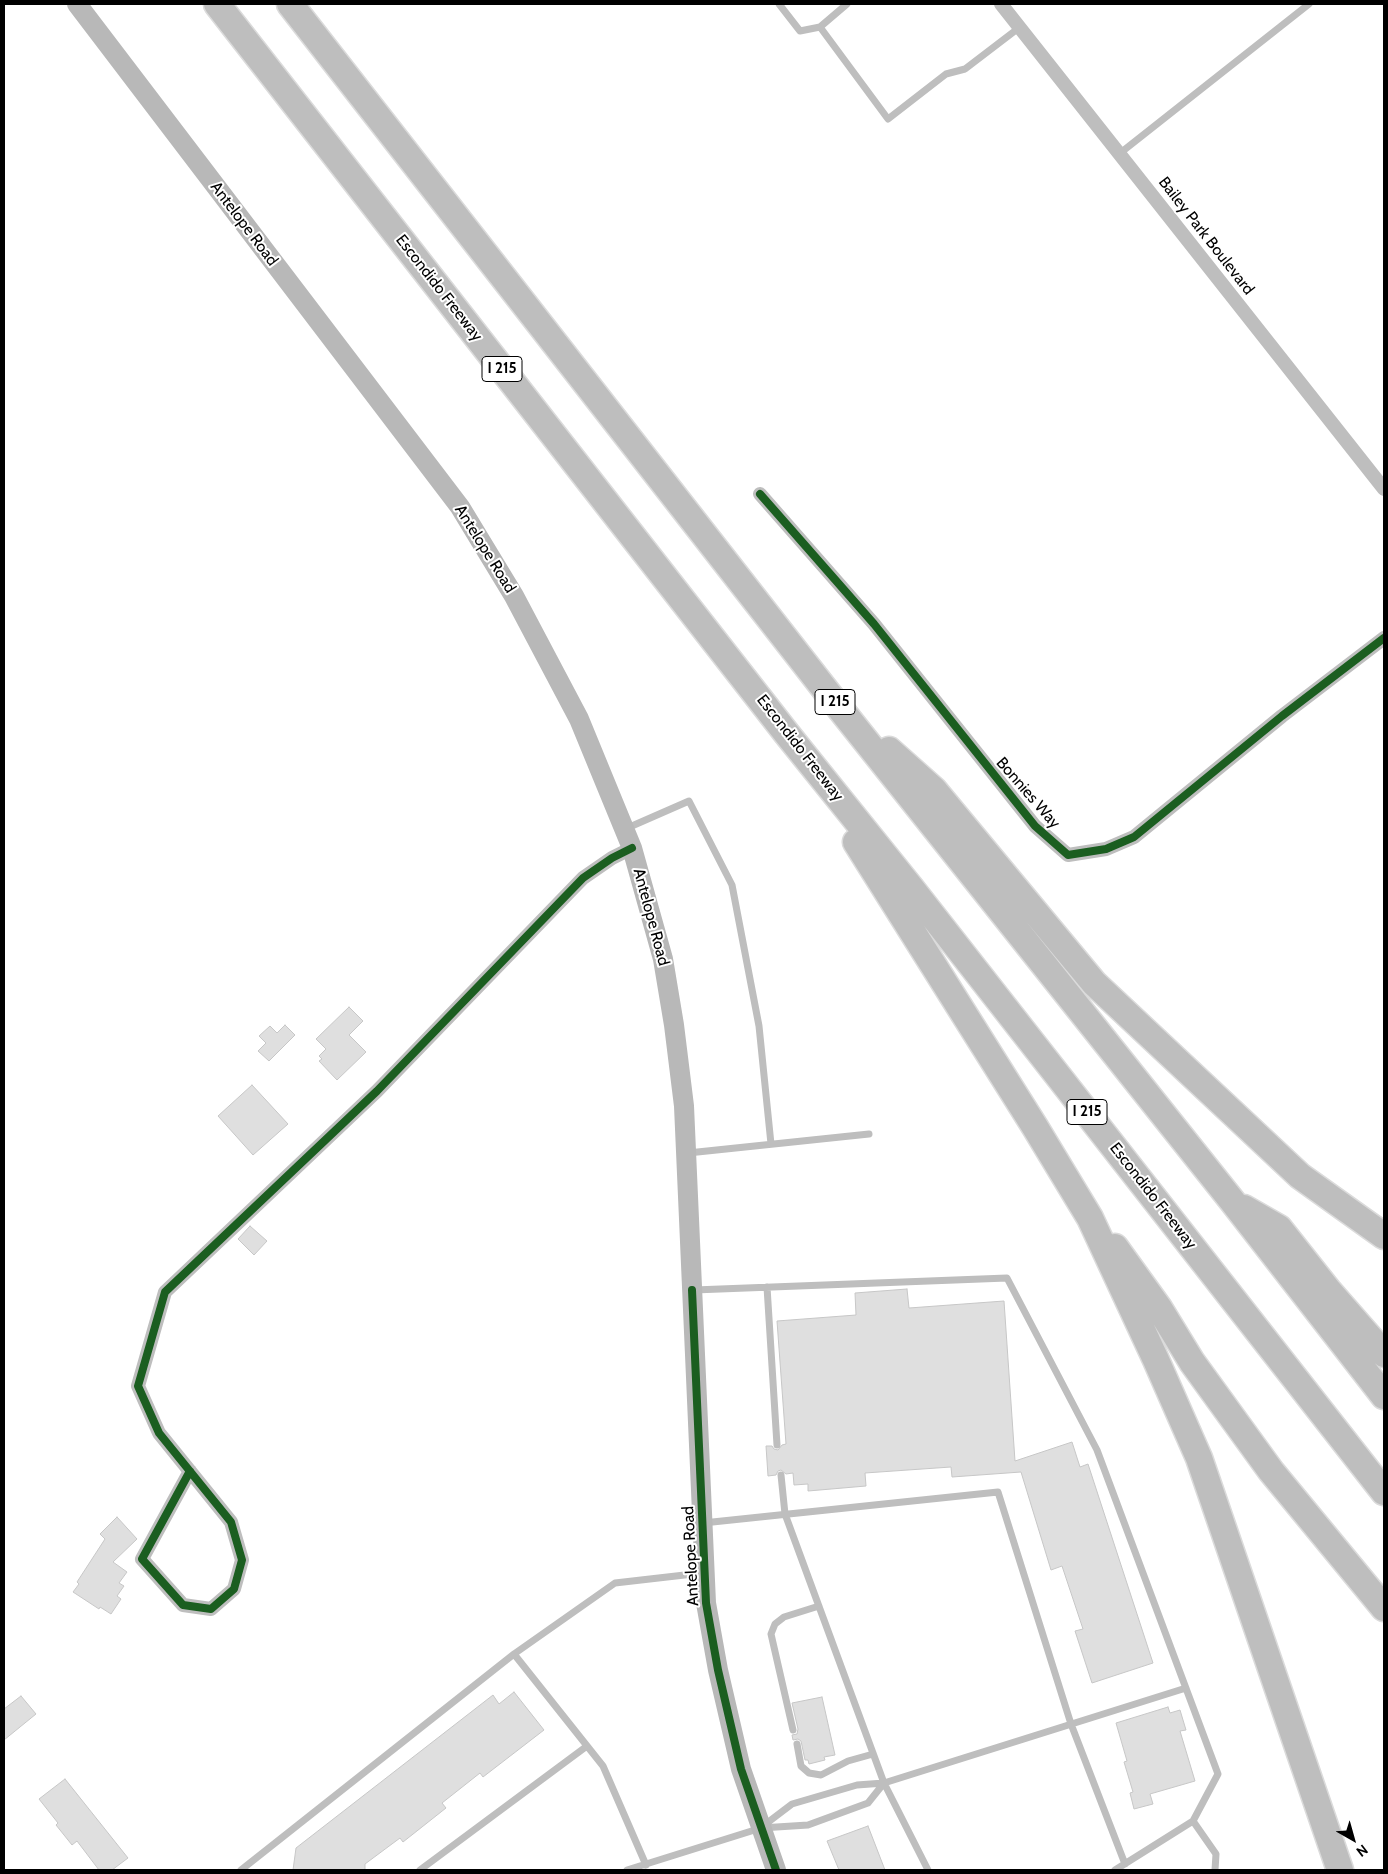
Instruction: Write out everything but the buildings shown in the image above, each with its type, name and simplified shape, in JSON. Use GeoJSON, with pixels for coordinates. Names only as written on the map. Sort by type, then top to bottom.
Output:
{"type":"FeatureCollection","features":[{"type":"Feature","properties":{"kind":"highway","name":"Escondido Freeway"},"geometry":{"type":"LineString","coordinates":[[217,4],[787,734],[923,904],[1384,1492]]}},
{"type":"Feature","properties":{"kind":"highway","name":"I 215"},"geometry":{"type":"LineString","coordinates":[[290,4],[834,701],[1233,1202],[1384,1396]]}},
{"type":"Feature","properties":{"kind":"highway"},"geometry":{"type":"LineString","coordinates":[[834,701],[934,790],[1094,983],[1300,1176],[1384,1236]]}},
{"type":"Feature","properties":{"kind":"highway"},"geometry":{"type":"LineString","coordinates":[[787,734],[1036,1127],[1090,1218],[1156,1360],[1198,1458],[1340,1870]]}},
{"type":"Feature","properties":{"kind":"highway"},"geometry":{"type":"LineString","coordinates":[[1233,1202],[1279,1228],[1328,1290],[1384,1354]]}},
{"type":"Feature","properties":{"kind":"highway"},"geometry":{"type":"LineString","coordinates":[[1090,1218],[1120,1253],[1159,1308],[1192,1362],[1272,1471],[1384,1608]]}},
{"type":"Feature","properties":{"kind":"main road","name":"Antelope Road"},"geometry":{"type":"LineString","coordinates":[[77,4],[460,507],[514,596],[579,719],[632,848],[663,959],[676,1035],[684,1106],[706,1603],[718,1670],[741,1769],[776,1870]]}},
{"type":"Feature","properties":{"kind":"street","name":"Bailey Park Boulevard"},"geometry":{"type":"LineString","coordinates":[[1001,4],[1384,489]]}},
{"type":"Feature","properties":{"kind":"street","name":"Bonnies Way"},"geometry":{"type":"LineString","coordinates":[[760,494],[874,624],[1034,826],[1068,855],[1106,849],[1134,837],[1282,716],[1384,638]]}},
{"type":"Feature","properties":{"kind":"street"},"geometry":{"type":"LineString","coordinates":[[190,1471],[142,1559],[183,1605],[211,1608],[234,1589],[242,1560],[231,1522],[190,1471],[159,1433],[138,1386],[165,1292],[377,1091],[583,878],[612,858],[632,848]]}},
{"type":"Feature","properties":{"kind":"lane"},"geometry":{"type":"LineString","coordinates":[[779,4],[800,31],[820,27],[847,4]]}},
{"type":"Feature","properties":{"kind":"lane"},"geometry":{"type":"LineString","coordinates":[[1119,154],[1309,4]]}},
{"type":"Feature","properties":{"kind":"lane"},"geometry":{"type":"LineString","coordinates":[[820,27],[888,120],[946,74],[965,69],[1020,28]]}},
{"type":"Feature","properties":{"kind":"lane"},"geometry":{"type":"LineString","coordinates":[[625,830],[690,801],[732,885],[759,1026],[771,1144]]}},
{"type":"Feature","properties":{"kind":"lane"},"geometry":{"type":"LineString","coordinates":[[686,1153],[870,1134]]}},
{"type":"Feature","properties":{"kind":"lane"},"geometry":{"type":"LineString","coordinates":[[692,1290],[1007,1278],[1097,1450],[1218,1774],[1193,1821],[1115,1870]]}},
{"type":"Feature","properties":{"kind":"lane"},"geometry":{"type":"LineString","coordinates":[[766,1287],[777,1445]]}},
{"type":"Feature","properties":{"kind":"lane"},"geometry":{"type":"LineString","coordinates":[[781,1474],[785,1514],[873,1754],[884,1783],[928,1870]]}},
{"type":"Feature","properties":{"kind":"lane"},"geometry":{"type":"LineString","coordinates":[[702,1523],[998,1492],[1071,1724],[1124,1864]]}},
{"type":"Feature","properties":{"kind":"lane"},"geometry":{"type":"LineString","coordinates":[[241,1870],[514,1654],[615,1583],[705,1573]]}},
{"type":"Feature","properties":{"kind":"lane"},"geometry":{"type":"LineString","coordinates":[[793,1730],[771,1634],[775,1624],[784,1616],[819,1606]]}},
{"type":"Feature","properties":{"kind":"lane"},"geometry":{"type":"LineString","coordinates":[[514,1654],[603,1766],[646,1865]]}},
{"type":"Feature","properties":{"kind":"lane"},"geometry":{"type":"LineString","coordinates":[[761,1828],[792,1804],[857,1785],[884,1783],[1186,1688]]}},
{"type":"Feature","properties":{"kind":"lane"},"geometry":{"type":"LineString","coordinates":[[796,1744],[802,1766],[809,1773],[821,1774],[839,1767],[848,1761],[873,1754]]}},
{"type":"Feature","properties":{"kind":"lane"},"geometry":{"type":"LineString","coordinates":[[420,1870],[587,1746]]}},
{"type":"Feature","properties":{"kind":"lane"},"geometry":{"type":"LineString","coordinates":[[628,1870],[761,1828],[808,1825],[868,1803],[884,1783]]}},
{"type":"Feature","properties":{"kind":"lane"},"geometry":{"type":"LineString","coordinates":[[1193,1821],[1216,1854],[1215,1870]]}},
{"type":"Feature","properties":{"kind":"cycle path"},"geometry":{"type":"LineString","coordinates":[[760,494],[874,624],[1035,826],[1068,855],[1106,849],[1134,837],[1282,716],[1384,638]]}},
{"type":"Feature","properties":{"kind":"cycle path"},"geometry":{"type":"LineString","coordinates":[[190,1471],[142,1559],[183,1605],[211,1609],[234,1589],[242,1560],[231,1522],[159,1433],[138,1386],[165,1292],[377,1091],[583,878],[612,858],[632,848]]}},
{"type":"Feature","properties":{"kind":"cycle path"},"geometry":{"type":"LineString","coordinates":[[692,1290],[706,1603],[718,1670],[741,1769],[776,1870]]}}]}
